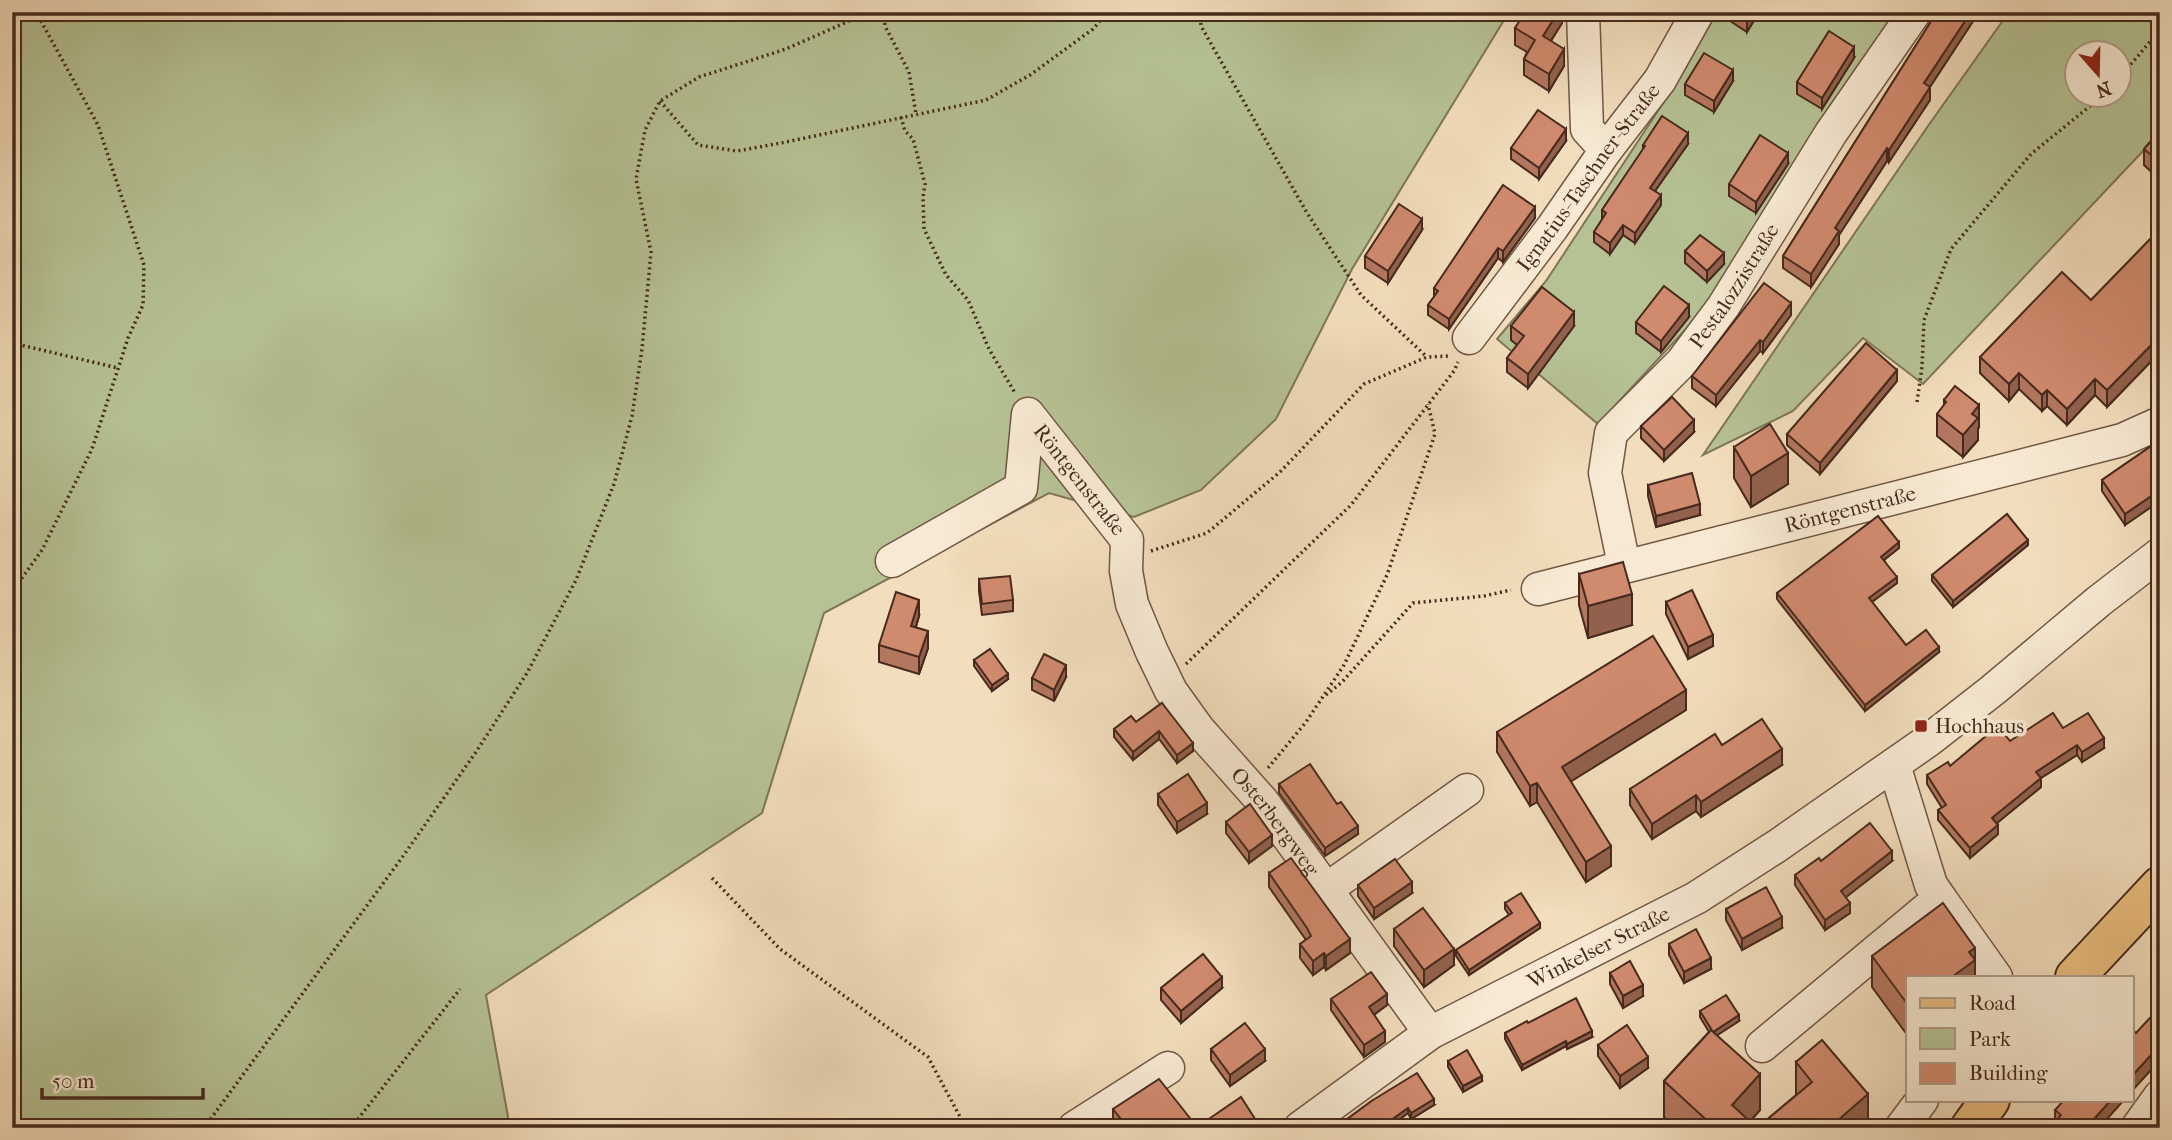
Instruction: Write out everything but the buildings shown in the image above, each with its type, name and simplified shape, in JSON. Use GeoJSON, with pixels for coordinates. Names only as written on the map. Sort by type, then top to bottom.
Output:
{"type":"FeatureCollection","features":[{"type":"Feature","properties":{"kind":"main road"},"geometry":{"type":"LineString","coordinates":[[2076,976],[2160,886]]}},
{"type":"Feature","properties":{"kind":"main road"},"geometry":{"type":"LineString","coordinates":[[1970,1128],[1989,1102]]}},
{"type":"Feature","properties":{"kind":"street"},"geometry":{"type":"LineString","coordinates":[[1583,12],[1587,130],[1606,150]]}},
{"type":"Feature","properties":{"kind":"street","name":"Ignatius-Taschner-Straße"},"geometry":{"type":"LineString","coordinates":[[1465,346],[1606,150],[1660,80],[1698,12]]}},
{"type":"Feature","properties":{"kind":"street","name":"Pestalozzistraße"},"geometry":{"type":"LineString","coordinates":[[1624,565],[1605,472],[1611,433],[1682,362],[1723,307],[1831,133],[1915,12]]}},
{"type":"Feature","properties":{"kind":"street","name":"Röntgenstraße"},"geometry":{"type":"LineString","coordinates":[[1028,414],[1127,540],[1126,571],[1132,604]]}},
{"type":"Feature","properties":{"kind":"street","name":"Röntgenstraße"},"geometry":{"type":"LineString","coordinates":[[891,561],[1021,488],[1028,414]]}},
{"type":"Feature","properties":{"kind":"street","name":"Röntgenstraße"},"geometry":{"type":"LineString","coordinates":[[1524,589],[2122,440],[2160,423]]}},
{"type":"Feature","properties":{"kind":"street","name":"Winkelser Straße"},"geometry":{"type":"LineString","coordinates":[[1300,1128],[1430,1033],[1696,898],[1777,846],[1894,765],[1993,690],[2099,601],[2159,557]]}},
{"type":"Feature","properties":{"kind":"street","name":"Osterbergweg"},"geometry":{"type":"LineString","coordinates":[[1132,604],[1167,683],[1199,730],[1251,789],[1327,889],[1430,1033]]}},
{"type":"Feature","properties":{"kind":"street"},"geometry":{"type":"LineString","coordinates":[[1894,765],[1931,885],[1995,976]]}},
{"type":"Feature","properties":{"kind":"street"},"geometry":{"type":"LineString","coordinates":[[1327,889],[1467,790]]}},
{"type":"Feature","properties":{"kind":"street"},"geometry":{"type":"LineString","coordinates":[[1762,1046],[1940,898]]}},
{"type":"Feature","properties":{"kind":"street"},"geometry":{"type":"LineString","coordinates":[[1074,1128],[1168,1068]]}},
{"type":"Feature","properties":{"kind":"street"},"geometry":{"type":"LineString","coordinates":[[2137,1128],[2160,1097]]}},
{"type":"Feature","properties":{"kind":"street"},"geometry":{"type":"LineString","coordinates":[[1901,1128],[1920,1102]]}},
{"type":"Feature","properties":{"kind":"path"},"geometry":{"type":"LineString","coordinates":[[12,592],[42,550],[92,449],[128,338],[144,305],[144,265],[98,125],[36,12]]}},
{"type":"Feature","properties":{"kind":"path"},"geometry":{"type":"LineString","coordinates":[[204,1128],[477,752],[527,673],[576,580],[614,484],[632,416],[652,251],[636,179],[645,130],[660,101],[698,77],[786,48],[869,12]]}},
{"type":"Feature","properties":{"kind":"path"},"geometry":{"type":"LineString","coordinates":[[884,12],[885,26],[909,72],[916,114]]}},
{"type":"Feature","properties":{"kind":"path"},"geometry":{"type":"LineString","coordinates":[[660,101],[698,145],[737,151],[986,100],[1030,75],[1093,29],[1108,12]]}},
{"type":"Feature","properties":{"kind":"path"},"geometry":{"type":"LineString","coordinates":[[1200,12],[1201,26],[1307,214],[1345,272],[1361,295],[1427,357]]}},
{"type":"Feature","properties":{"kind":"path"},"geometry":{"type":"LineString","coordinates":[[2151,12],[2160,19]]}},
{"type":"Feature","properties":{"kind":"path"},"geometry":{"type":"LineString","coordinates":[[2134,60],[2160,30]]}},
{"type":"Feature","properties":{"kind":"path"},"geometry":{"type":"LineString","coordinates":[[1917,402],[1924,320],[1951,249],[2031,154],[2088,108]]}},
{"type":"Feature","properties":{"kind":"path"},"geometry":{"type":"LineString","coordinates":[[901,117],[905,131],[913,139],[925,184],[924,229],[946,275],[968,300],[1004,378],[1028,414]]}},
{"type":"Feature","properties":{"kind":"path"},"geometry":{"type":"LineString","coordinates":[[12,343],[118,368]]}},
{"type":"Feature","properties":{"kind":"path"},"geometry":{"type":"LineString","coordinates":[[1127,540],[1152,552],[1207,533],[1280,472],[1364,384],[1427,357],[1465,346]]}},
{"type":"Feature","properties":{"kind":"path"},"geometry":{"type":"LineString","coordinates":[[1167,683],[1351,505],[1454,371],[1465,346]]}},
{"type":"Feature","properties":{"kind":"path"},"geometry":{"type":"LineString","coordinates":[[1251,789],[1306,722],[1344,665],[1387,575],[1435,434],[1429,404]]}},
{"type":"Feature","properties":{"kind":"path"},"geometry":{"type":"LineString","coordinates":[[1322,698],[1342,682],[1413,603],[1524,589]]}},
{"type":"Feature","properties":{"kind":"path"},"geometry":{"type":"LineString","coordinates":[[712,878],[780,949],[928,1057],[966,1128]]}},
{"type":"Feature","properties":{"kind":"path"},"geometry":{"type":"LineString","coordinates":[[351,1128],[460,989]]}},
{"type":"Feature","properties":{"kind":"green space"},"geometry":{"type":"Polygon","coordinates":[[[12,12],[1509,12],[1352,269],[1276,419],[1201,490],[1134,517],[1049,493],[824,613],[762,813],[486,995],[510,1128],[12,1128],[12,12]]]}},
{"type":"Feature","properties":{"kind":"green space"},"geometry":{"type":"Polygon","coordinates":[[[1717,12],[1898,12],[1710,303],[1598,424],[1497,339],[1546,281],[1681,76],[1717,12]]]}},
{"type":"Feature","properties":{"kind":"green space"},"geometry":{"type":"Polygon","coordinates":[[[2009,12],[2160,12],[2160,133],[1923,384],[1863,338],[1793,411],[1703,455],[2009,12]]]}},
{"type":"Feature","properties":{"kind":"place","name":"Hochhaus"},"geometry":{"type":"Point","coordinates":[1921,726]}}]}
